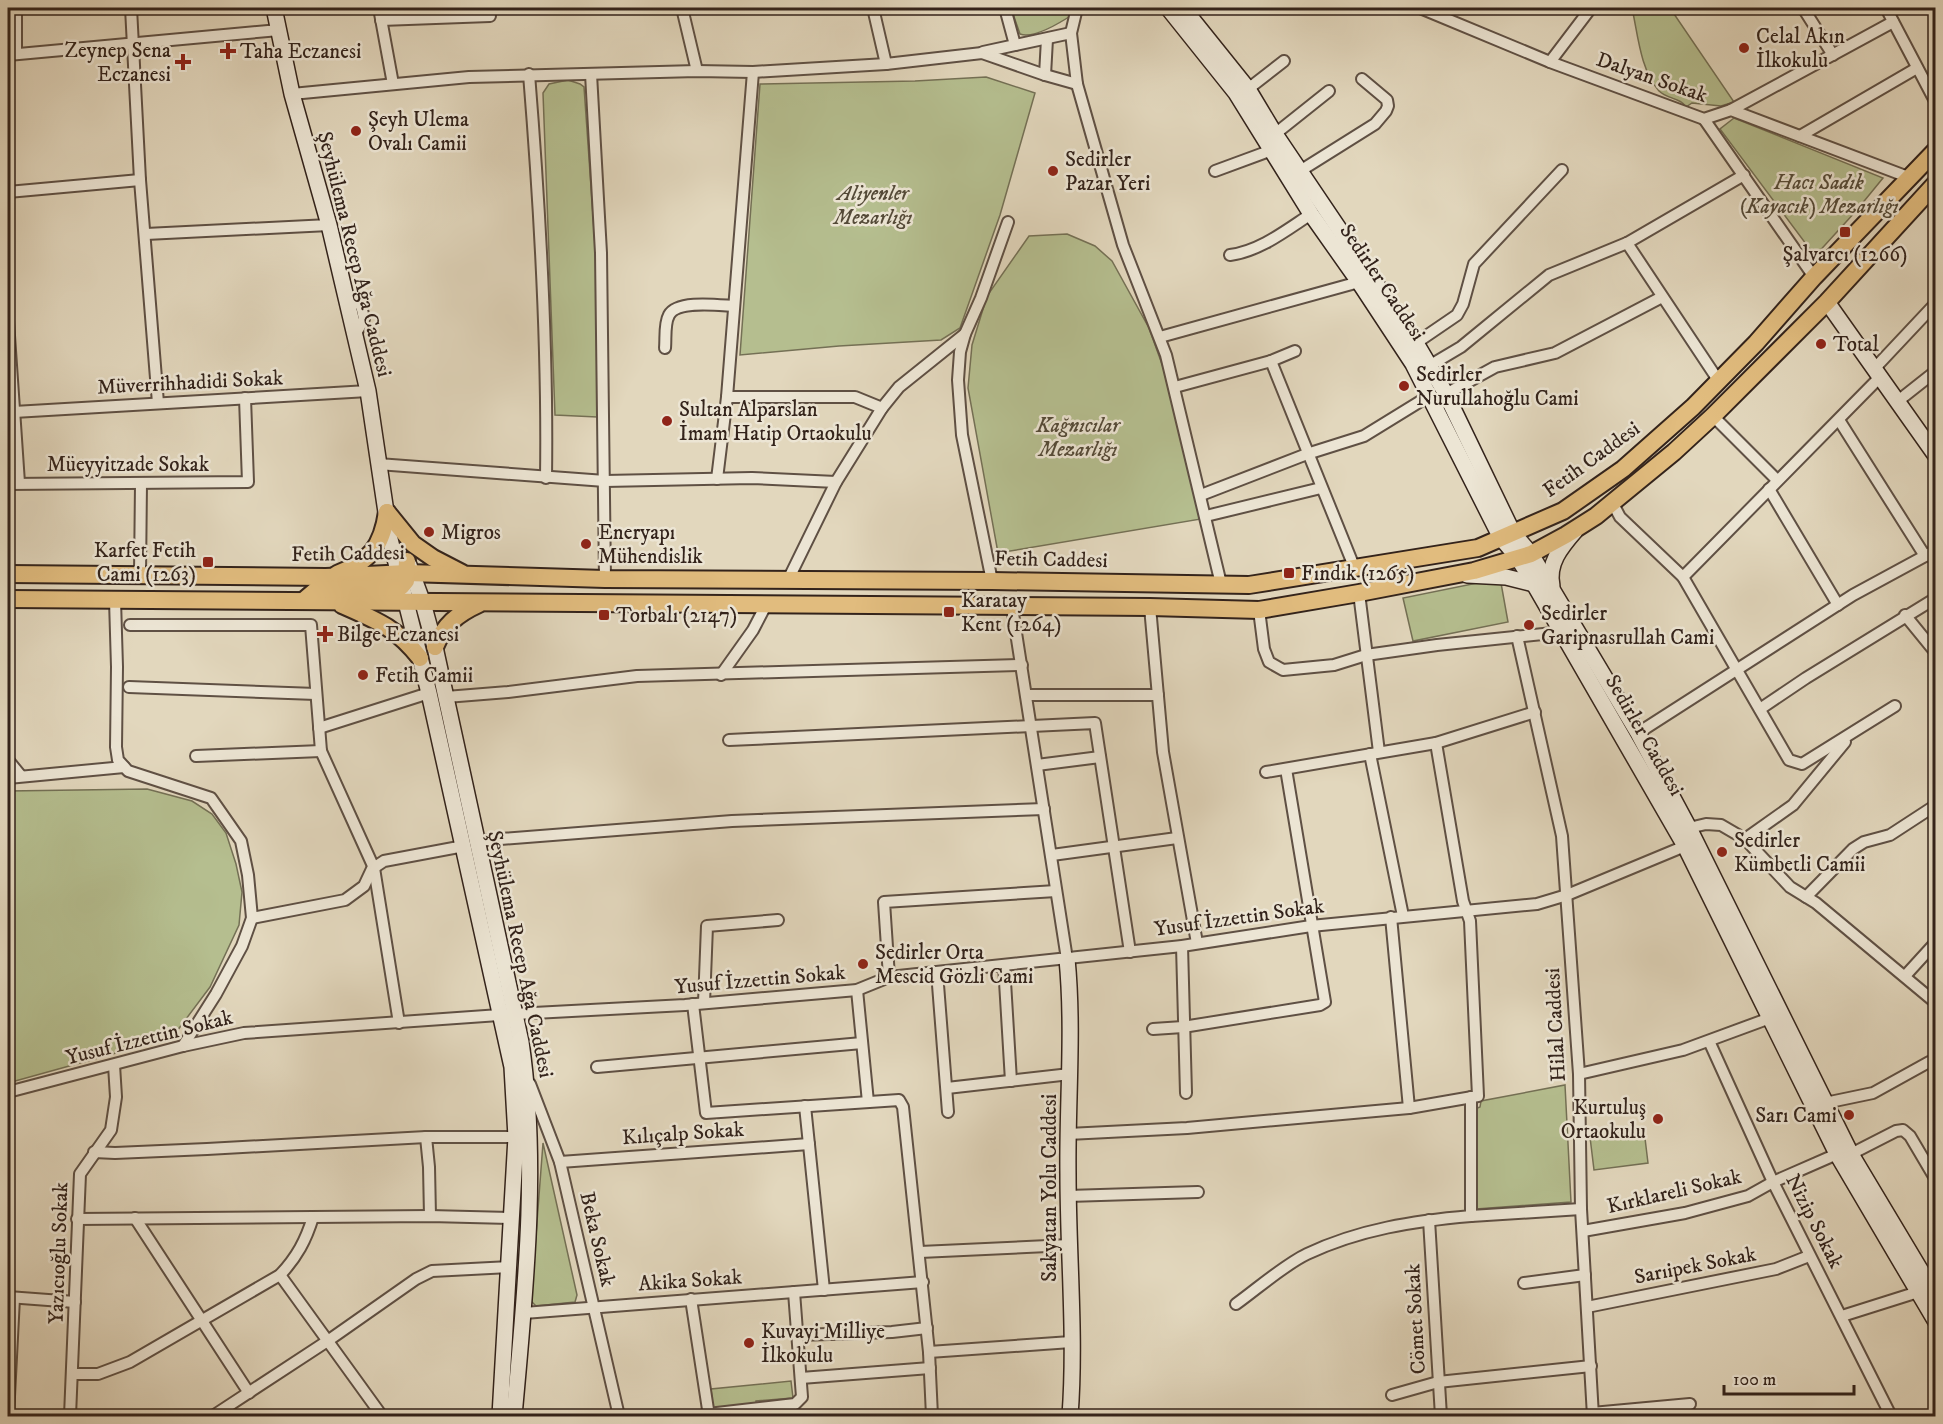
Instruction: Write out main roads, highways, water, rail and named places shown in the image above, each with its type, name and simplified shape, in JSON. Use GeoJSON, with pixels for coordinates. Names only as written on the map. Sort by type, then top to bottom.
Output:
{"type":"FeatureCollection","features":[{"type":"Feature","properties":{"kind":"main road","name":"Şeyhülema Recep Ağa Caddesi"},"geometry":{"type":"LineString","coordinates":[[274,8],[292,93],[329,225],[369,391],[390,539],[407,579],[420,658],[470,844],[508,1015],[526,1074],[531,1158],[524,1313],[514,1416]]}},
{"type":"Feature","properties":{"kind":"main road","name":"Sedirler Caddesi"},"geometry":{"type":"LineString","coordinates":[[1167,8],[1236,93],[1311,214],[1416,343],[1446,394],[1507,536]]}},
{"type":"Feature","properties":{"kind":"main road","name":"Sedirler Caddesi"},"geometry":{"type":"LineString","coordinates":[[1183,8],[1248,89],[1300,171],[1364,277],[1507,536],[1552,589],[1638,733],[1689,828],[1825,1103],[1844,1154],[1935,1296]]}},
{"type":"Feature","properties":{"kind":"main road","name":"Fetih Caddesi"},"geometry":{"type":"LineString","coordinates":[[8,574],[407,579],[465,575],[605,579],[992,580],[1249,585],[1478,548],[1563,511],[1623,469],[1694,406],[1756,343],[1935,150]]}},
{"type":"Feature","properties":{"kind":"main road","name":"Fetih Caddesi"},"geometry":{"type":"LineString","coordinates":[[407,579],[423,603],[1150,607],[1259,610],[1458,574],[1525,556],[1596,516],[1674,452],[1713,416],[1827,302],[1935,185]]}},
{"type":"Feature","properties":{"kind":"main road"},"geometry":{"type":"LineString","coordinates":[[1827,302],[1935,456]]}},
{"type":"Feature","properties":{"kind":"main road"},"geometry":{"type":"LineString","coordinates":[[1756,343],[1770,358]]}},
{"type":"Feature","properties":{"kind":"main road"},"geometry":{"type":"LineString","coordinates":[[387,512],[413,544],[465,575]]}},
{"type":"Feature","properties":{"kind":"main road"},"geometry":{"type":"LineString","coordinates":[[326,577],[363,561],[377,547],[384,532],[387,512]]}},
{"type":"Feature","properties":{"kind":"main road"},"geometry":{"type":"LineString","coordinates":[[1552,589],[1550,577],[1554,559],[1579,527]]}},
{"type":"Feature","properties":{"kind":"main road","name":"Sedirler Caddesi"},"geometry":{"type":"LineString","coordinates":[[1525,556],[1534,584],[1685,846],[1770,1018],[1935,1322]]}},
{"type":"Feature","properties":{"kind":"main road"},"geometry":{"type":"LineString","coordinates":[[1458,574],[1506,577],[1534,584]]}},
{"type":"Feature","properties":{"kind":"main road"},"geometry":{"type":"LineString","coordinates":[[303,601],[316,590],[407,579],[425,582],[491,581],[514,577]]}},
{"type":"Feature","properties":{"kind":"main road","name":"Fetih Caddesi"},"geometry":{"type":"LineString","coordinates":[[8,599],[333,602],[407,579]]}},
{"type":"Feature","properties":{"kind":"main road"},"geometry":{"type":"LineString","coordinates":[[333,602],[388,626],[407,641],[420,658]]}},
{"type":"Feature","properties":{"kind":"main road"},"geometry":{"type":"LineString","coordinates":[[435,648],[441,633],[452,620],[482,602]]}},
{"type":"Feature","properties":{"kind":"main road","name":"Şeyhülema Recep Ağa Caddesi"},"geometry":{"type":"LineString","coordinates":[[423,603],[446,697],[470,844]]}},
{"type":"Feature","properties":{"kind":"main road","name":"Sakyatan Yolu Caddesi"},"geometry":{"type":"LineString","coordinates":[[1068,959],[1070,1416]]}},
{"type":"Feature","properties":{"kind":"main road","name":"Şeyhülema Recep Ağa Caddesi"},"geometry":{"type":"LineString","coordinates":[[500,1416],[516,1137],[508,1015]]}},
{"type":"Feature","properties":{"kind":"place","name":"Celal Akın İlkokulu"},"geometry":{"type":"Point","coordinates":[1744,48]}},
{"type":"Feature","properties":{"kind":"place","name":"Taha Eczanesi"},"geometry":{"type":"Point","coordinates":[228,51]}},
{"type":"Feature","properties":{"kind":"place","name":"Zeynep Sena Eczanesi"},"geometry":{"type":"Point","coordinates":[183,62]}},
{"type":"Feature","properties":{"kind":"place","name":"Şeyh Ulema Ovalı Camii"},"geometry":{"type":"Point","coordinates":[356,131]}},
{"type":"Feature","properties":{"kind":"place","name":"Sedirler Pazar Yeri"},"geometry":{"type":"Point","coordinates":[1053,171]}},
{"type":"Feature","properties":{"kind":"place","name":"Şalvarcı (1266)"},"geometry":{"type":"Point","coordinates":[1845,232]}},
{"type":"Feature","properties":{"kind":"place","name":"Total"},"geometry":{"type":"Point","coordinates":[1821,344]}},
{"type":"Feature","properties":{"kind":"place","name":"Sedirler Nurullahoğlu Cami"},"geometry":{"type":"Point","coordinates":[1404,386]}},
{"type":"Feature","properties":{"kind":"place","name":"Sultan Alparslan İmam Hatip Ortaokulu"},"geometry":{"type":"Point","coordinates":[667,421]}},
{"type":"Feature","properties":{"kind":"place","name":"Migros"},"geometry":{"type":"Point","coordinates":[429,532]}},
{"type":"Feature","properties":{"kind":"place","name":"Eneryapı Mühendislik"},"geometry":{"type":"Point","coordinates":[586,544]}},
{"type":"Feature","properties":{"kind":"place","name":"Karfet Fetih Cami (1263)"},"geometry":{"type":"Point","coordinates":[208,562]}},
{"type":"Feature","properties":{"kind":"place","name":"Fındık (1265)"},"geometry":{"type":"Point","coordinates":[1289,573]}},
{"type":"Feature","properties":{"kind":"place","name":"Karatay Kent (1264)"},"geometry":{"type":"Point","coordinates":[949,612]}},
{"type":"Feature","properties":{"kind":"place","name":"Torbalı (2147)"},"geometry":{"type":"Point","coordinates":[604,615]}},
{"type":"Feature","properties":{"kind":"place","name":"Sedirler Garipnasrullah Cami"},"geometry":{"type":"Point","coordinates":[1529,625]}},
{"type":"Feature","properties":{"kind":"place","name":"Bilge Eczanesi"},"geometry":{"type":"Point","coordinates":[325,634]}},
{"type":"Feature","properties":{"kind":"place","name":"Fetih Camii"},"geometry":{"type":"Point","coordinates":[363,675]}},
{"type":"Feature","properties":{"kind":"place","name":"Sedirler Kümbetli Camii"},"geometry":{"type":"Point","coordinates":[1722,852]}},
{"type":"Feature","properties":{"kind":"place","name":"Sedirler Orta Mescid Gözli Cami"},"geometry":{"type":"Point","coordinates":[863,964]}},
{"type":"Feature","properties":{"kind":"place","name":"Sarı Cami"},"geometry":{"type":"Point","coordinates":[1849,1115]}},
{"type":"Feature","properties":{"kind":"place","name":"Kurtuluş Ortaokulu"},"geometry":{"type":"Point","coordinates":[1658,1119]}},
{"type":"Feature","properties":{"kind":"place","name":"Kuvayi Milliye İlkokulu"},"geometry":{"type":"Point","coordinates":[749,1343]}},
{"type":"Feature","properties":{"kind":"park label","name":"Hacı Sadık (Kayacık) Mezarlığı"},"geometry":{"type":"Point","coordinates":[1819,194]}},
{"type":"Feature","properties":{"kind":"park label","name":"Aliyenler Mezarlığı"},"geometry":{"type":"Point","coordinates":[873,205]}},
{"type":"Feature","properties":{"kind":"park label","name":"Kağnıcılar Mezarlığı"},"geometry":{"type":"Point","coordinates":[1078,437]}}]}
